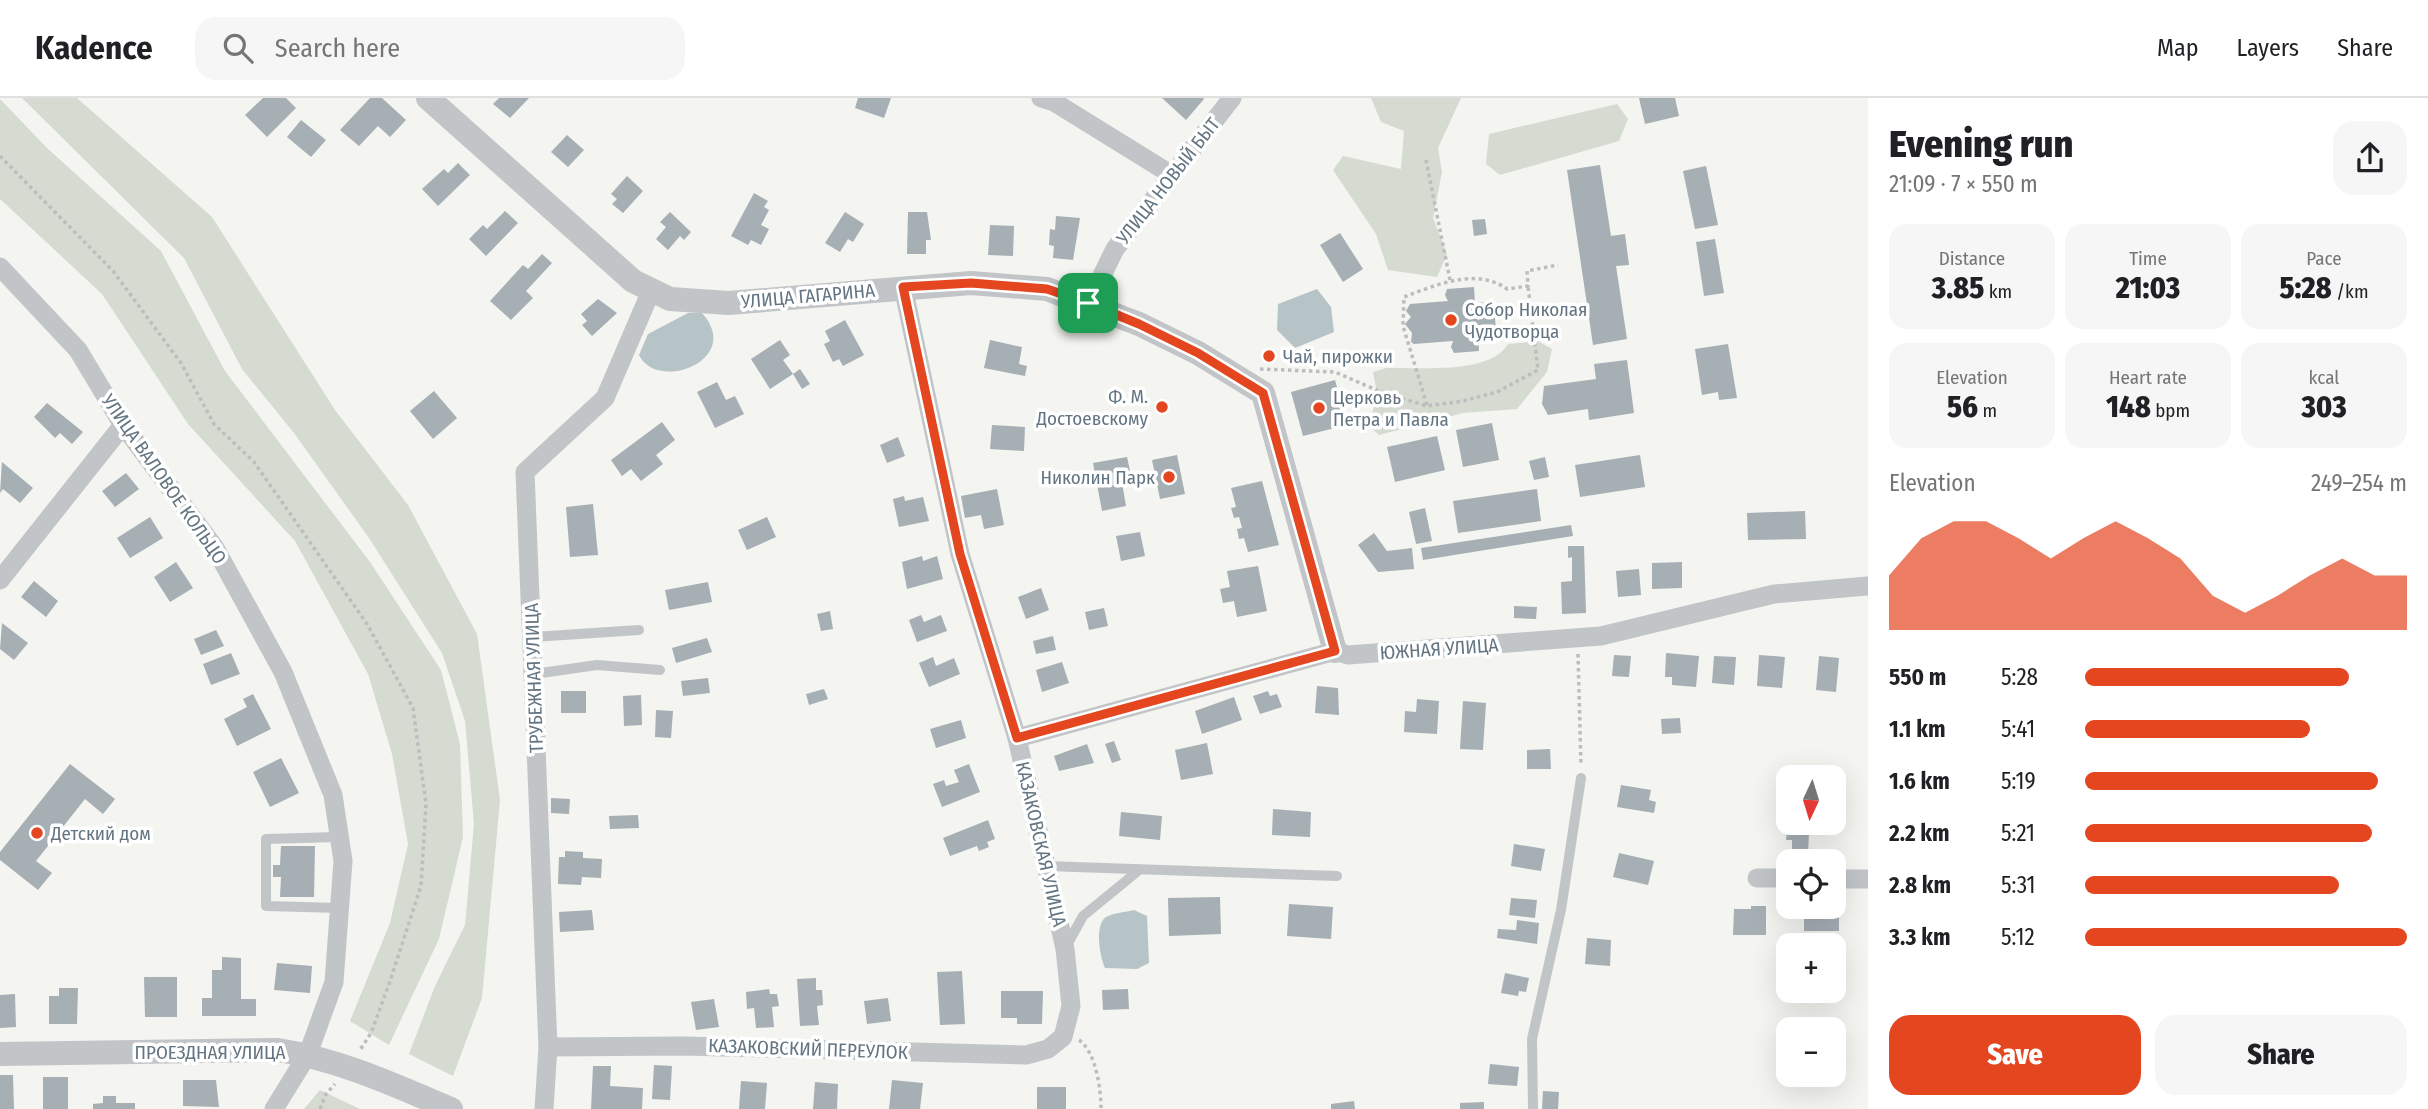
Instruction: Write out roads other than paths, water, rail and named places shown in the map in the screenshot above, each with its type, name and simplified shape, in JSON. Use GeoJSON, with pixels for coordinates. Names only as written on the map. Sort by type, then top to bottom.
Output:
{"type":"FeatureCollection","features":[{"type":"Feature","properties":{"kind":"street","name":"УЛИЦА ГАГАРИНА"},"geometry":{"type":"LineString","coordinates":[[428,98],[633,281],[670,299],[729,303],[971,283],[1047,289],[1139,324],[1263,393],[1335,651]]}},
{"type":"Feature","properties":{"kind":"street"},"geometry":{"type":"LineString","coordinates":[[1041,98],[1054,102],[1172,175]]}},
{"type":"Feature","properties":{"kind":"street","name":"УЛИЦА НОВЫЙ БЫТ"},"geometry":{"type":"LineString","coordinates":[[1088,303],[1115,249],[1232,98]]}},
{"type":"Feature","properties":{"kind":"street","name":"УЛИЦА ВАЛОВОЕ КОЛЬЦО"},"geometry":{"type":"LineString","coordinates":[[0,267],[78,350],[122,425],[215,548],[283,672],[333,795],[342,861],[341,908],[334,982],[309,1054],[274,1109]]}},
{"type":"Feature","properties":{"kind":"street","name":"КАЗАКОВСКАЯ УЛИЦА"},"geometry":{"type":"LineString","coordinates":[[903,287],[960,554],[1017,738],[1065,949],[1071,1006],[1063,1037]]}},
{"type":"Feature","properties":{"kind":"street","name":"ТРУБЕЖНАЯ УЛИЦА"},"geometry":{"type":"LineString","coordinates":[[544,1109],[548,1046],[525,472],[605,398],[651,291]]}},
{"type":"Feature","properties":{"kind":"street"},"geometry":{"type":"LineString","coordinates":[[0,580],[122,425]]}},
{"type":"Feature","properties":{"kind":"street","name":"ЮЖНАЯ УЛИЦА"},"geometry":{"type":"LineString","coordinates":[[1017,738],[1335,651],[1348,655],[1601,636],[1774,594],[1868,586]]}},
{"type":"Feature","properties":{"kind":"street"},"geometry":{"type":"LineString","coordinates":[[1756,878],[1776,878]]}},
{"type":"Feature","properties":{"kind":"street"},"geometry":{"type":"LineString","coordinates":[[1846,878],[1868,879]]}},
{"type":"Feature","properties":{"kind":"street","name":"КАЗАКОВСКИЙ ПЕРЕУЛОК"},"geometry":{"type":"LineString","coordinates":[[548,1046],[684,1046],[1026,1055],[1048,1049],[1063,1037]]}},
{"type":"Feature","properties":{"kind":"street","name":"ПРОЕЗДНАЯ УЛИЦА"},"geometry":{"type":"LineString","coordinates":[[0,1054],[278,1050],[309,1054],[451,1109]]}},
{"type":"Feature","properties":{"kind":"lane"},"geometry":{"type":"LineString","coordinates":[[533,637],[639,631]]}},
{"type":"Feature","properties":{"kind":"lane"},"geometry":{"type":"LineString","coordinates":[[534,674],[597,665],[660,670]]}},
{"type":"Feature","properties":{"kind":"lane"},"geometry":{"type":"LineString","coordinates":[[1533,1109],[1532,1039],[1561,910],[1581,778]]}},
{"type":"Feature","properties":{"kind":"lane"},"geometry":{"type":"LineString","coordinates":[[339,836],[266,839],[266,906],[341,908]]}},
{"type":"Feature","properties":{"kind":"lane"},"geometry":{"type":"LineString","coordinates":[[1045,866],[1337,876]]}},
{"type":"Feature","properties":{"kind":"lane"},"geometry":{"type":"LineString","coordinates":[[1065,949],[1083,916],[1138,871]]}},
{"type":"Feature","properties":{"kind":"place","name":"Собор Николая Чудотворца"},"geometry":{"type":"Point","coordinates":[1451,320]}},
{"type":"Feature","properties":{"kind":"place","name":"Чай, пирожки"},"geometry":{"type":"Point","coordinates":[1269,356]}},
{"type":"Feature","properties":{"kind":"place","name":"Ф. М. Достоевскому"},"geometry":{"type":"Point","coordinates":[1162,407]}},
{"type":"Feature","properties":{"kind":"place","name":"Церковь Петра и Павла"},"geometry":{"type":"Point","coordinates":[1319,408]}},
{"type":"Feature","properties":{"kind":"place","name":"Николин Парк"},"geometry":{"type":"Point","coordinates":[1169,477]}},
{"type":"Feature","properties":{"kind":"place","name":"Детский дом"},"geometry":{"type":"Point","coordinates":[37,833]}}]}
